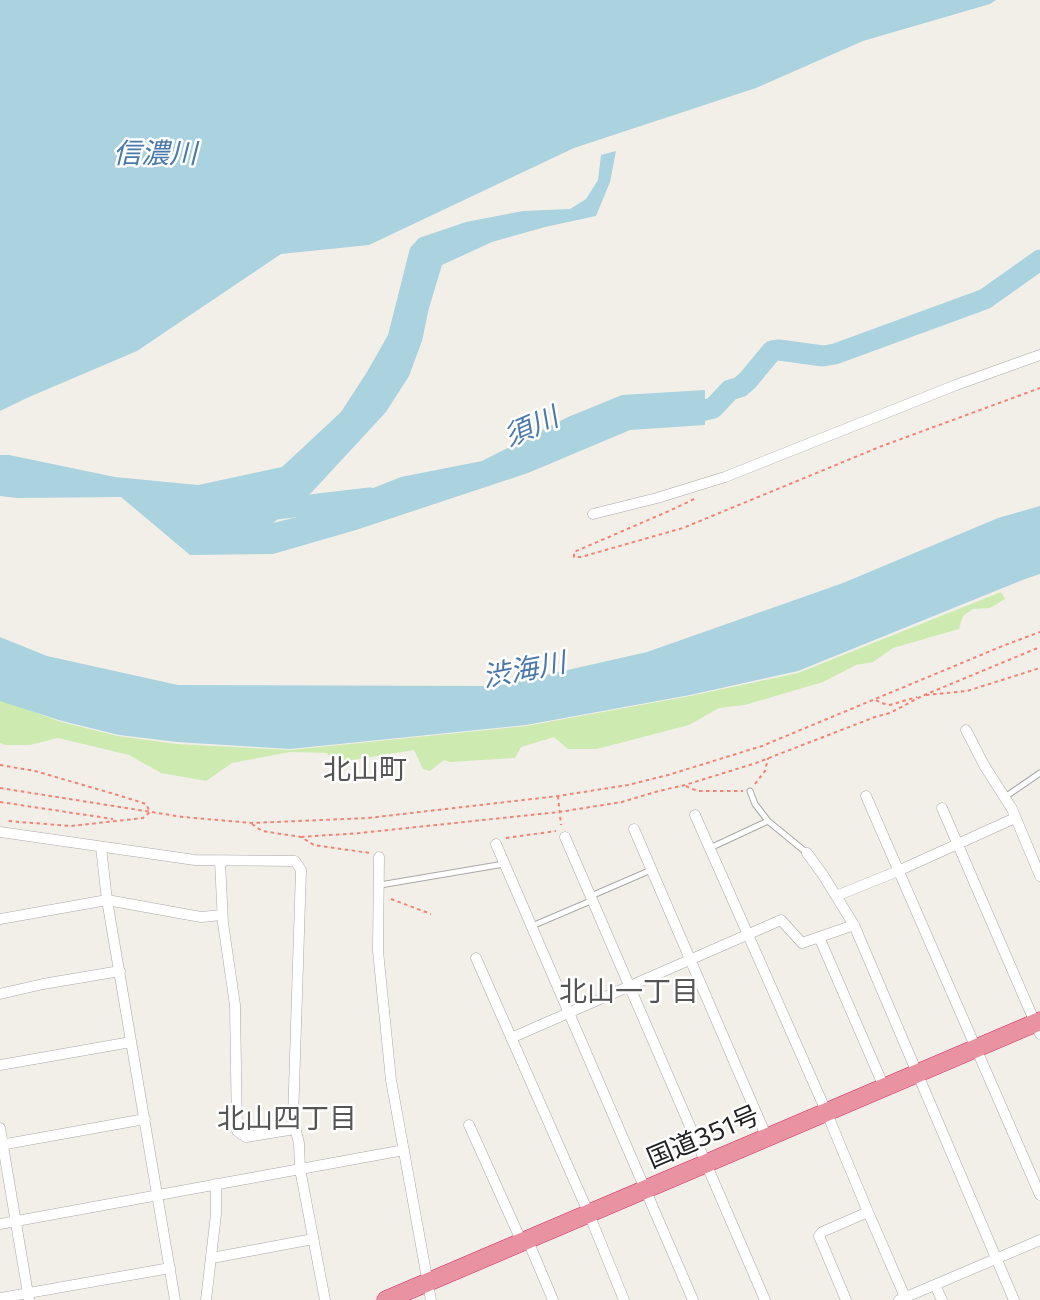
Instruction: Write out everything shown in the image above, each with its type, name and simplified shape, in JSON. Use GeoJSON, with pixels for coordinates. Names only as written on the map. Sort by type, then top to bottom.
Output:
{"type":"FeatureCollection","features":[{"type":"Feature","properties":{"kind":"highway","name":"国道351号"},"geometry":{"type":"LineString","coordinates":[[386,1300],[430,1291],[527,1241],[976,1047],[1038,1026]]}},
{"type":"Feature","properties":{"kind":"street"},"geometry":{"type":"LineString","coordinates":[[593,514],[725,477],[911,402],[1040,355]]}},
{"type":"Feature","properties":{"kind":"street"},"geometry":{"type":"LineString","coordinates":[[966,730],[1012,809],[1040,876]]}},
{"type":"Feature","properties":{"kind":"street"},"geometry":{"type":"LineString","coordinates":[[866,796],[1040,1195]]}},
{"type":"Feature","properties":{"kind":"street"},"geometry":{"type":"LineString","coordinates":[[942,808],[1038,1026]]}},
{"type":"Feature","properties":{"kind":"street"},"geometry":{"type":"LineString","coordinates":[[695,815],[826,1111],[902,1299],[1040,1240]]}},
{"type":"Feature","properties":{"kind":"street"},"geometry":{"type":"LineString","coordinates":[[836,896],[1015,818]]}},
{"type":"Feature","properties":{"kind":"street"},"geometry":{"type":"LineString","coordinates":[[634,829],[767,1138]]}},
{"type":"Feature","properties":{"kind":"street"},"geometry":{"type":"LineString","coordinates":[[0,832],[195,860],[295,861],[301,870],[293,1120],[325,1300]]}},
{"type":"Feature","properties":{"kind":"street"},"geometry":{"type":"LineString","coordinates":[[565,837],[765,1300]]}},
{"type":"Feature","properties":{"kind":"street"},"geometry":{"type":"LineString","coordinates":[[496,844],[693,1300]]}},
{"type":"Feature","properties":{"kind":"street"},"geometry":{"type":"LineString","coordinates":[[100,847],[175,1300]]}},
{"type":"Feature","properties":{"kind":"street"},"geometry":{"type":"LineString","coordinates":[[807,853],[854,925],[1014,1300]]}},
{"type":"Feature","properties":{"kind":"street"},"geometry":{"type":"LineString","coordinates":[[379,857],[379,951],[391,1080],[430,1291]]}},
{"type":"Feature","properties":{"kind":"street"},"geometry":{"type":"LineString","coordinates":[[220,860],[222,915],[235,1005],[237,1131],[246,1137],[295,1129]]}},
{"type":"Feature","properties":{"kind":"street"},"geometry":{"type":"LineString","coordinates":[[0,919],[107,900],[201,917],[222,915]]}},
{"type":"Feature","properties":{"kind":"street"},"geometry":{"type":"LineString","coordinates":[[511,1038],[782,920],[803,943],[854,925]]}},
{"type":"Feature","properties":{"kind":"street"},"geometry":{"type":"LineString","coordinates":[[818,937],[884,1087]]}},
{"type":"Feature","properties":{"kind":"street"},"geometry":{"type":"LineString","coordinates":[[475,958],[589,1214],[624,1300]]}},
{"type":"Feature","properties":{"kind":"street"},"geometry":{"type":"LineString","coordinates":[[0,994],[120,971]]}},
{"type":"Feature","properties":{"kind":"street"},"geometry":{"type":"LineString","coordinates":[[0,1065],[131,1042]]}},
{"type":"Feature","properties":{"kind":"street"},"geometry":{"type":"LineString","coordinates":[[1,1145],[145,1119]]}},
{"type":"Feature","properties":{"kind":"street"},"geometry":{"type":"LineString","coordinates":[[470,1125],[520,1238],[527,1241],[553,1300]]}},
{"type":"Feature","properties":{"kind":"street"},"geometry":{"type":"LineString","coordinates":[[0,1128],[28,1296]]}},
{"type":"Feature","properties":{"kind":"street"},"geometry":{"type":"LineString","coordinates":[[0,1224],[404,1150]]}},
{"type":"Feature","properties":{"kind":"street"},"geometry":{"type":"LineString","coordinates":[[206,1300],[216,1214],[216,1184]]}},
{"type":"Feature","properties":{"kind":"street"},"geometry":{"type":"LineString","coordinates":[[846,1300],[818,1236],[868,1212]]}},
{"type":"Feature","properties":{"kind":"street"},"geometry":{"type":"LineString","coordinates":[[212,1258],[313,1239]]}},
{"type":"Feature","properties":{"kind":"street"},"geometry":{"type":"LineString","coordinates":[[0,1298],[28,1296],[170,1268]]}},
{"type":"Feature","properties":{"kind":"street"},"geometry":{"type":"LineString","coordinates":[[935,1285],[942,1300]]}},
{"type":"Feature","properties":{"kind":"lane"},"geometry":{"type":"LineString","coordinates":[[1005,797],[1040,773]]}},
{"type":"Feature","properties":{"kind":"lane"},"geometry":{"type":"LineString","coordinates":[[750,791],[755,804],[768,821],[807,853]]}},
{"type":"Feature","properties":{"kind":"lane"},"geometry":{"type":"LineString","coordinates":[[710,848],[768,821]]}},
{"type":"Feature","properties":{"kind":"lane"},"geometry":{"type":"LineString","coordinates":[[380,890],[504,864]]}},
{"type":"Feature","properties":{"kind":"lane"},"geometry":{"type":"LineString","coordinates":[[532,926],[651,870]]}},
{"type":"Feature","properties":{"kind":"path"},"geometry":{"type":"LineString","coordinates":[[698,497],[574,552],[574,557],[683,528],[881,446],[1040,388]]}},
{"type":"Feature","properties":{"kind":"path"},"geometry":{"type":"LineString","coordinates":[[0,788],[183,817],[252,823],[368,818],[558,796],[628,785],[762,746],[1040,632]]}},
{"type":"Feature","properties":{"kind":"path"},"geometry":{"type":"LineString","coordinates":[[252,823],[262,831],[301,837],[559,812],[622,802],[768,758],[890,713],[922,696],[1040,647]]}},
{"type":"Feature","properties":{"kind":"path"},"geometry":{"type":"LineString","coordinates":[[875,699],[890,705],[922,696],[967,691],[1040,668]]}},
{"type":"Feature","properties":{"kind":"path"},"geometry":{"type":"LineString","coordinates":[[685,785],[699,791],[750,791],[765,771],[768,758]]}},
{"type":"Feature","properties":{"kind":"path"},"geometry":{"type":"LineString","coordinates":[[0,765],[34,771],[121,796],[146,804],[150,812]]}},
{"type":"Feature","properties":{"kind":"path"},"geometry":{"type":"LineString","coordinates":[[496,844],[496,839],[562,830],[558,796]]}},
{"type":"Feature","properties":{"kind":"path"},"geometry":{"type":"LineString","coordinates":[[0,802],[118,820]]}},
{"type":"Feature","properties":{"kind":"path"},"geometry":{"type":"LineString","coordinates":[[0,821],[71,826],[143,818],[150,812]]}},
{"type":"Feature","properties":{"kind":"path"},"geometry":{"type":"LineString","coordinates":[[301,837],[314,845],[372,853],[379,857]]}},
{"type":"Feature","properties":{"kind":"path"},"geometry":{"type":"LineString","coordinates":[[380,890],[431,914]]}},
{"type":"Feature","properties":{"kind":"green space"},"geometry":{"type":"Polygon","coordinates":[[[1001,592],[1005,599],[990,608],[973,609],[963,616],[959,629],[893,648],[873,662],[856,665],[823,682],[745,705],[719,708],[689,725],[597,749],[568,749],[554,737],[521,747],[515,758],[450,762],[444,760],[430,771],[423,769],[414,750],[334,763],[327,753],[290,752],[232,763],[206,781],[161,773],[129,755],[58,738],[30,745],[0,743],[0,699],[61,722],[118,736],[177,744],[290,750],[526,726],[798,673],[1001,592]]]}},
{"type":"Feature","properties":{"kind":"water","name":"信濃川"},"geometry":{"type":"Polygon","coordinates":[[[0,0],[996,0],[863,41],[756,88],[574,148],[369,245],[281,254],[137,351],[0,411],[0,0]]]}},
{"type":"Feature","properties":{"kind":"water"},"geometry":{"type":"Polygon","coordinates":[[[616,151],[610,182],[596,216],[492,242],[442,265],[422,341],[409,376],[386,412],[312,492],[273,523],[305,515],[401,477],[482,461],[568,417],[622,395],[705,390],[705,425],[630,430],[528,473],[356,530],[273,554],[190,555],[121,497],[0,496],[0,455],[115,477],[198,485],[282,467],[341,412],[367,372],[388,335],[410,248],[419,238],[466,222],[523,211],[570,209],[586,199],[598,180],[601,155],[616,151]]]}},
{"type":"Feature","properties":{"kind":"water"},"geometry":{"type":"Polygon","coordinates":[[[1040,506],[1040,574],[798,671],[690,695],[526,725],[290,749],[177,742],[119,735],[62,721],[0,701],[0,637],[47,656],[178,685],[497,686],[647,652],[843,583],[998,518],[1040,506]]]}},
{"type":"Feature","properties":{"kind":"waterway","name":"須川"},"geometry":{"type":"LineString","coordinates":[[677,410],[701,411],[713,408],[730,390],[740,387],[748,380],[772,351],[823,356],[835,354],[985,299],[1040,260]]}},
{"type":"Feature","properties":{"kind":"waterway","name":"須川"},"geometry":{"type":"LineString","coordinates":[[267,510],[370,498]]}},
{"type":"Feature","properties":{"kind":"district","name":"北山町"},"geometry":{"type":"Point","coordinates":[365,770]}},
{"type":"Feature","properties":{"kind":"district","name":"北山一丁目"},"geometry":{"type":"Point","coordinates":[629,992]}},
{"type":"Feature","properties":{"kind":"district","name":"北山四丁目"},"geometry":{"type":"Point","coordinates":[287,1119]}},
{"type":"Feature","properties":{"kind":"water label","name":"渋海川"},"geometry":{"type":"Point","coordinates":[524,670]}}]}
